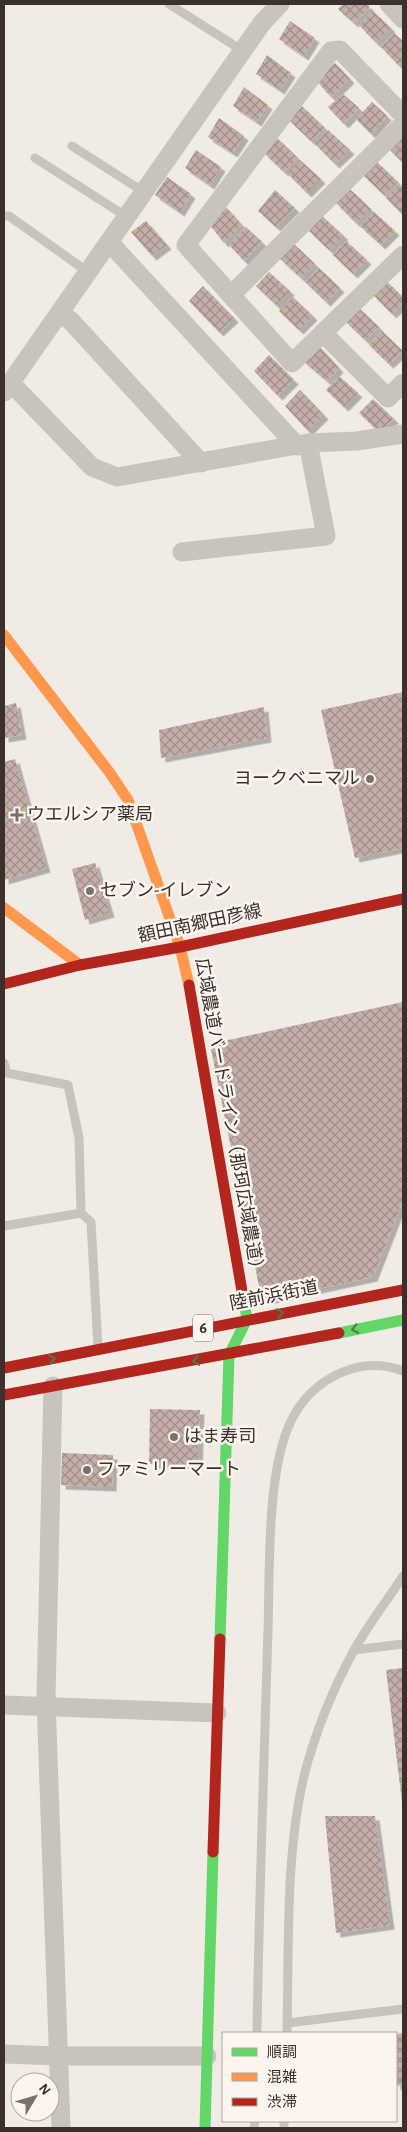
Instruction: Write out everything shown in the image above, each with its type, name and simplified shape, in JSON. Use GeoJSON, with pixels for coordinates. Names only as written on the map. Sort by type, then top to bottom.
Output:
{"type":"FeatureCollection","features":[{"type":"Feature","properties":{"kind":"main road","name":"広域農道バードライン（那珂広域農道）"},"geometry":{"type":"LineString","coordinates":[[4,635],[110,773],[128,800],[146,846],[180,947],[194,1010],[247,1319]]}},
{"type":"Feature","properties":{"kind":"main road","name":"額田南郷田彦線"},"geometry":{"type":"LineString","coordinates":[[4,984],[80,965],[180,947],[403,899]]}},
{"type":"Feature","properties":{"kind":"main road"},"geometry":{"type":"LineString","coordinates":[[4,908],[80,965]]}},
{"type":"Feature","properties":{"kind":"main road","name":"陸前浜街道"},"geometry":{"type":"LineString","coordinates":[[4,1368],[403,1290]]}},
{"type":"Feature","properties":{"kind":"main road"},"geometry":{"type":"LineString","coordinates":[[204,2128],[229,1355],[247,1319]]}},
{"type":"Feature","properties":{"kind":"main road","name":"6"},"geometry":{"type":"LineString","coordinates":[[4,1395],[229,1355],[403,1320]]}},
{"type":"Feature","properties":{"kind":"street"},"geometry":{"type":"LineString","coordinates":[[280,4],[262,24],[5,388],[92,467],[117,477],[302,444],[357,441],[403,434]]}},
{"type":"Feature","properties":{"kind":"street"},"geometry":{"type":"LineString","coordinates":[[389,4],[403,19]]}},
{"type":"Feature","properties":{"kind":"street"},"geometry":{"type":"LineString","coordinates":[[403,115],[340,50],[331,51],[186,245],[292,362],[403,255]]}},
{"type":"Feature","properties":{"kind":"street"},"geometry":{"type":"LineString","coordinates":[[231,295],[403,124]]}},
{"type":"Feature","properties":{"kind":"street"},"geometry":{"type":"LineString","coordinates":[[109,242],[302,444],[326,536],[182,552]]}},
{"type":"Feature","properties":{"kind":"street"},"geometry":{"type":"LineString","coordinates":[[60,312],[71,321],[201,463]]}},
{"type":"Feature","properties":{"kind":"street"},"geometry":{"type":"LineString","coordinates":[[323,333],[388,398],[403,383]]}},
{"type":"Feature","properties":{"kind":"street"},"geometry":{"type":"LineString","coordinates":[[53,1386],[46,1707],[61,2128]]}},
{"type":"Feature","properties":{"kind":"street"},"geometry":{"type":"LineString","coordinates":[[4,1705],[217,1713]]}},
{"type":"Feature","properties":{"kind":"street"},"geometry":{"type":"LineString","coordinates":[[4,2054],[207,2056]]}},
{"type":"Feature","properties":{"kind":"lane"},"geometry":{"type":"LineString","coordinates":[[169,4],[243,51]]}},
{"type":"Feature","properties":{"kind":"lane"},"geometry":{"type":"LineString","coordinates":[[72,146],[144,192]]}},
{"type":"Feature","properties":{"kind":"lane"},"geometry":{"type":"LineString","coordinates":[[35,158],[127,217]]}},
{"type":"Feature","properties":{"kind":"lane"},"geometry":{"type":"LineString","coordinates":[[4,216],[10,216],[88,272]]}},
{"type":"Feature","properties":{"kind":"lane"},"geometry":{"type":"LineString","coordinates":[[4,1063],[7,1073],[68,1085],[79,1138],[81,1213],[91,1222],[98,1350]]}},
{"type":"Feature","properties":{"kind":"lane"},"geometry":{"type":"LineString","coordinates":[[4,1226],[81,1213]]}},
{"type":"Feature","properties":{"kind":"lane"},"geometry":{"type":"LineString","coordinates":[[256,2032],[270,1585],[277,1470],[290,1422],[301,1404],[327,1379],[345,1370],[378,1366],[403,1371]]}},
{"type":"Feature","properties":{"kind":"lane"},"geometry":{"type":"LineString","coordinates":[[287,2032],[292,1870],[296,1820],[304,1776],[318,1731],[354,1650],[403,1576]]}},
{"type":"Feature","properties":{"kind":"lane"},"geometry":{"type":"LineString","coordinates":[[354,1650],[403,1644]]}},
{"type":"Feature","properties":{"kind":"lane"},"geometry":{"type":"LineString","coordinates":[[287,2023],[403,2009]]}},
{"type":"Feature","properties":{"kind":"building"},"geometry":{"type":"Polygon","coordinates":[[[343,4],[367,4],[370,7],[354,23],[338,9],[343,4]]]}},
{"type":"Feature","properties":{"kind":"building"},"geometry":{"type":"Polygon","coordinates":[[[373,11],[391,28],[376,43],[359,25],[373,11]]]}},
{"type":"Feature","properties":{"kind":"building"},"geometry":{"type":"Polygon","coordinates":[[[290,21],[315,38],[304,56],[279,39],[290,21]]]}},
{"type":"Feature","properties":{"kind":"building"},"geometry":{"type":"Polygon","coordinates":[[[394,33],[403,41],[403,60],[398,65],[381,47],[394,33]]]}},
{"type":"Feature","properties":{"kind":"building"},"geometry":{"type":"Polygon","coordinates":[[[267,55],[291,73],[280,90],[256,74],[267,55]]]}},
{"type":"Feature","properties":{"kind":"building"},"geometry":{"type":"Polygon","coordinates":[[[335,63],[350,79],[331,97],[316,80],[335,63]]]}},
{"type":"Feature","properties":{"kind":"building"},"geometry":{"type":"Polygon","coordinates":[[[244,87],[268,105],[257,122],[233,106],[244,87]]]}},
{"type":"Feature","properties":{"kind":"building"},"geometry":{"type":"Polygon","coordinates":[[[343,94],[359,108],[344,124],[328,107],[343,94]]]}},
{"type":"Feature","properties":{"kind":"building"},"geometry":{"type":"Polygon","coordinates":[[[372,102],[387,116],[371,134],[356,119],[372,102]]]}},
{"type":"Feature","properties":{"kind":"building"},"geometry":{"type":"Polygon","coordinates":[[[302,106],[325,128],[311,141],[289,120],[302,106]]]}},
{"type":"Feature","properties":{"kind":"building"},"geometry":{"type":"Polygon","coordinates":[[[219,118],[244,136],[233,153],[208,137],[219,118]]]}},
{"type":"Feature","properties":{"kind":"building"},"geometry":{"type":"Polygon","coordinates":[[[328,130],[350,150],[335,164],[315,144],[328,130]]]}},
{"type":"Feature","properties":{"kind":"building"},"geometry":{"type":"Polygon","coordinates":[[[403,136],[403,163],[390,150],[403,136]]]}},
{"type":"Feature","properties":{"kind":"building"},"geometry":{"type":"Polygon","coordinates":[[[277,138],[298,158],[284,172],[264,153],[277,138]]]}},
{"type":"Feature","properties":{"kind":"building"},"geometry":{"type":"Polygon","coordinates":[[[196,150],[221,167],[210,185],[185,168],[196,150]]]}},
{"type":"Feature","properties":{"kind":"building"},"geometry":{"type":"Polygon","coordinates":[[[300,160],[321,179],[307,193],[287,173],[300,160]]]}},
{"type":"Feature","properties":{"kind":"building"},"geometry":{"type":"Polygon","coordinates":[[[377,162],[398,182],[384,195],[364,176],[377,162]]]}},
{"type":"Feature","properties":{"kind":"building"},"geometry":{"type":"Polygon","coordinates":[[[167,177],[191,194],[180,212],[155,195],[167,177]]]}},
{"type":"Feature","properties":{"kind":"building"},"geometry":{"type":"Polygon","coordinates":[[[399,184],[403,188],[403,215],[386,198],[399,184]]]}},
{"type":"Feature","properties":{"kind":"building"},"geometry":{"type":"Polygon","coordinates":[[[350,189],[371,209],[356,223],[336,203],[350,189]]]}},
{"type":"Feature","properties":{"kind":"building"},"geometry":{"type":"Polygon","coordinates":[[[275,190],[295,208],[276,227],[258,211],[275,190]]]}},
{"type":"Feature","properties":{"kind":"building"},"geometry":{"type":"Polygon","coordinates":[[[226,207],[242,225],[224,243],[209,224],[226,207]]]}},
{"type":"Feature","properties":{"kind":"building"},"geometry":{"type":"Polygon","coordinates":[[[374,212],[395,231],[381,245],[360,226],[374,212]]]}},
{"type":"Feature","properties":{"kind":"building"},"geometry":{"type":"Polygon","coordinates":[[[322,216],[344,236],[329,250],[309,231],[322,216]]]}},
{"type":"Feature","properties":{"kind":"building"},"geometry":{"type":"Polygon","coordinates":[[[146,221],[167,245],[152,256],[131,232],[146,221]]]}},
{"type":"Feature","properties":{"kind":"building"},"geometry":{"type":"Polygon","coordinates":[[[246,227],[262,242],[244,261],[229,245],[246,227]]]}},
{"type":"Feature","properties":{"kind":"building"},"geometry":{"type":"Polygon","coordinates":[[[346,241],[367,260],[353,274],[333,255],[346,241]]]}},
{"type":"Feature","properties":{"kind":"building"},"geometry":{"type":"Polygon","coordinates":[[[294,244],[315,264],[301,278],[280,259],[294,244]]]}},
{"type":"Feature","properties":{"kind":"building"},"geometry":{"type":"Polygon","coordinates":[[[319,268],[340,288],[326,302],[305,282],[319,268]]]}},
{"type":"Feature","properties":{"kind":"building"},"geometry":{"type":"Polygon","coordinates":[[[269,272],[290,291],[276,305],[256,286],[269,272]]]}},
{"type":"Feature","properties":{"kind":"building"},"geometry":{"type":"Polygon","coordinates":[[[385,280],[403,297],[403,303],[392,314],[372,294],[385,280]]]}},
{"type":"Feature","properties":{"kind":"building"},"geometry":{"type":"Polygon","coordinates":[[[203,286],[234,318],[219,332],[189,301],[203,286]]]}},
{"type":"Feature","properties":{"kind":"building"},"geometry":{"type":"Polygon","coordinates":[[[293,297],[313,316],[299,330],[279,311],[293,297]]]}},
{"type":"Feature","properties":{"kind":"building"},"geometry":{"type":"Polygon","coordinates":[[[358,307],[379,327],[365,340],[345,321],[358,307]]]}},
{"type":"Feature","properties":{"kind":"building"},"geometry":{"type":"Polygon","coordinates":[[[382,331],[403,351],[389,364],[369,345],[382,331]]]}},
{"type":"Feature","properties":{"kind":"building"},"geometry":{"type":"Polygon","coordinates":[[[318,345],[339,368],[327,381],[303,361],[318,345]]]}},
{"type":"Feature","properties":{"kind":"building"},"geometry":{"type":"Polygon","coordinates":[[[269,355],[294,380],[278,396],[254,371],[269,355]]]}},
{"type":"Feature","properties":{"kind":"building"},"geometry":{"type":"Polygon","coordinates":[[[339,376],[358,393],[344,407],[326,390],[339,376]]]}},
{"type":"Feature","properties":{"kind":"building"},"geometry":{"type":"Polygon","coordinates":[[[300,390],[324,415],[308,431],[285,406],[300,390]]]}},
{"type":"Feature","properties":{"kind":"building"},"geometry":{"type":"Polygon","coordinates":[[[373,399],[394,419],[379,432],[359,413],[373,399]]]}},
{"type":"Feature","properties":{"kind":"building","name":"ヨークベニマル"},"geometry":{"type":"Polygon","coordinates":[[[403,692],[403,848],[355,858],[321,710],[403,692]]]}},
{"type":"Feature","properties":{"kind":"building"},"geometry":{"type":"Polygon","coordinates":[[[16,703],[22,735],[4,738],[4,706],[16,703]]]}},
{"type":"Feature","properties":{"kind":"building"},"geometry":{"type":"Polygon","coordinates":[[[264,707],[267,738],[161,758],[159,730],[264,707]]]}},
{"type":"Feature","properties":{"kind":"building","name":"ウエルシア薬局"},"geometry":{"type":"Polygon","coordinates":[[[15,759],[46,868],[4,880],[4,762],[15,759]]]}},
{"type":"Feature","properties":{"kind":"building","name":"セブン-イレブン"},"geometry":{"type":"Polygon","coordinates":[[[95,863],[110,913],[85,920],[72,869],[95,863]]]}},
{"type":"Feature","properties":{"kind":"building"},"geometry":{"type":"Polygon","coordinates":[[[403,1002],[403,1200],[373,1277],[262,1301],[210,1044],[403,1002]]]}},
{"type":"Feature","properties":{"kind":"building","name":"はま寿司"},"geometry":{"type":"Polygon","coordinates":[[[150,1409],[200,1410],[198,1465],[149,1464],[150,1409]]]}},
{"type":"Feature","properties":{"kind":"building","name":"ファミリーマート"},"geometry":{"type":"Polygon","coordinates":[[[62,1453],[113,1455],[112,1487],[61,1485],[62,1453]]]}},
{"type":"Feature","properties":{"kind":"building"},"geometry":{"type":"Polygon","coordinates":[[[403,1668],[403,1802],[402,1802],[386,1670],[403,1668]]]}},
{"type":"Feature","properties":{"kind":"building"},"geometry":{"type":"Polygon","coordinates":[[[325,1816],[375,1816],[390,1925],[336,1933],[325,1816]]]}},
{"type":"Feature","properties":{"kind":"building"},"geometry":{"type":"Polygon","coordinates":[[[403,2033],[403,2085],[397,2086],[397,2034],[403,2033]]]}},
{"type":"Feature","properties":{"kind":"traffic: fast"},"geometry":{"type":"LineString","coordinates":[[220,1639],[229,1355],[247,1319],[242,1291]]}},
{"type":"Feature","properties":{"kind":"traffic: fast"},"geometry":{"type":"LineString","coordinates":[[339,1333],[403,1320]]}},
{"type":"Feature","properties":{"kind":"traffic: fast"},"geometry":{"type":"LineString","coordinates":[[205,2128],[213,1852]]}},
{"type":"Feature","properties":{"kind":"traffic: slow"},"geometry":{"type":"LineString","coordinates":[[4,635],[110,773],[128,800],[180,947],[189,985]]}},
{"type":"Feature","properties":{"kind":"traffic: slow"},"geometry":{"type":"LineString","coordinates":[[4,908],[80,965]]}},
{"type":"Feature","properties":{"kind":"traffic: jam"},"geometry":{"type":"LineString","coordinates":[[4,984],[80,965],[180,947],[403,899]]}},
{"type":"Feature","properties":{"kind":"traffic: jam"},"geometry":{"type":"LineString","coordinates":[[189,985],[242,1291]]}},
{"type":"Feature","properties":{"kind":"traffic: jam"},"geometry":{"type":"LineString","coordinates":[[4,1368],[403,1290]]}},
{"type":"Feature","properties":{"kind":"traffic: jam"},"geometry":{"type":"LineString","coordinates":[[4,1395],[339,1333]]}},
{"type":"Feature","properties":{"kind":"traffic: jam"},"geometry":{"type":"LineString","coordinates":[[213,1852],[220,1639]]}},
{"type":"Feature","properties":{"kind":"place","name":"ヨークベニマル"},"geometry":{"type":"Point","coordinates":[370,779]}},
{"type":"Feature","properties":{"kind":"place","name":"ウエルシア薬局"},"geometry":{"type":"Point","coordinates":[17,815]}},
{"type":"Feature","properties":{"kind":"place","name":"セブン-イレブン"},"geometry":{"type":"Point","coordinates":[90,891]}},
{"type":"Feature","properties":{"kind":"place","name":"はま寿司"},"geometry":{"type":"Point","coordinates":[174,1437]}},
{"type":"Feature","properties":{"kind":"place","name":"ファミリーマート"},"geometry":{"type":"Point","coordinates":[87,1470]}}]}
